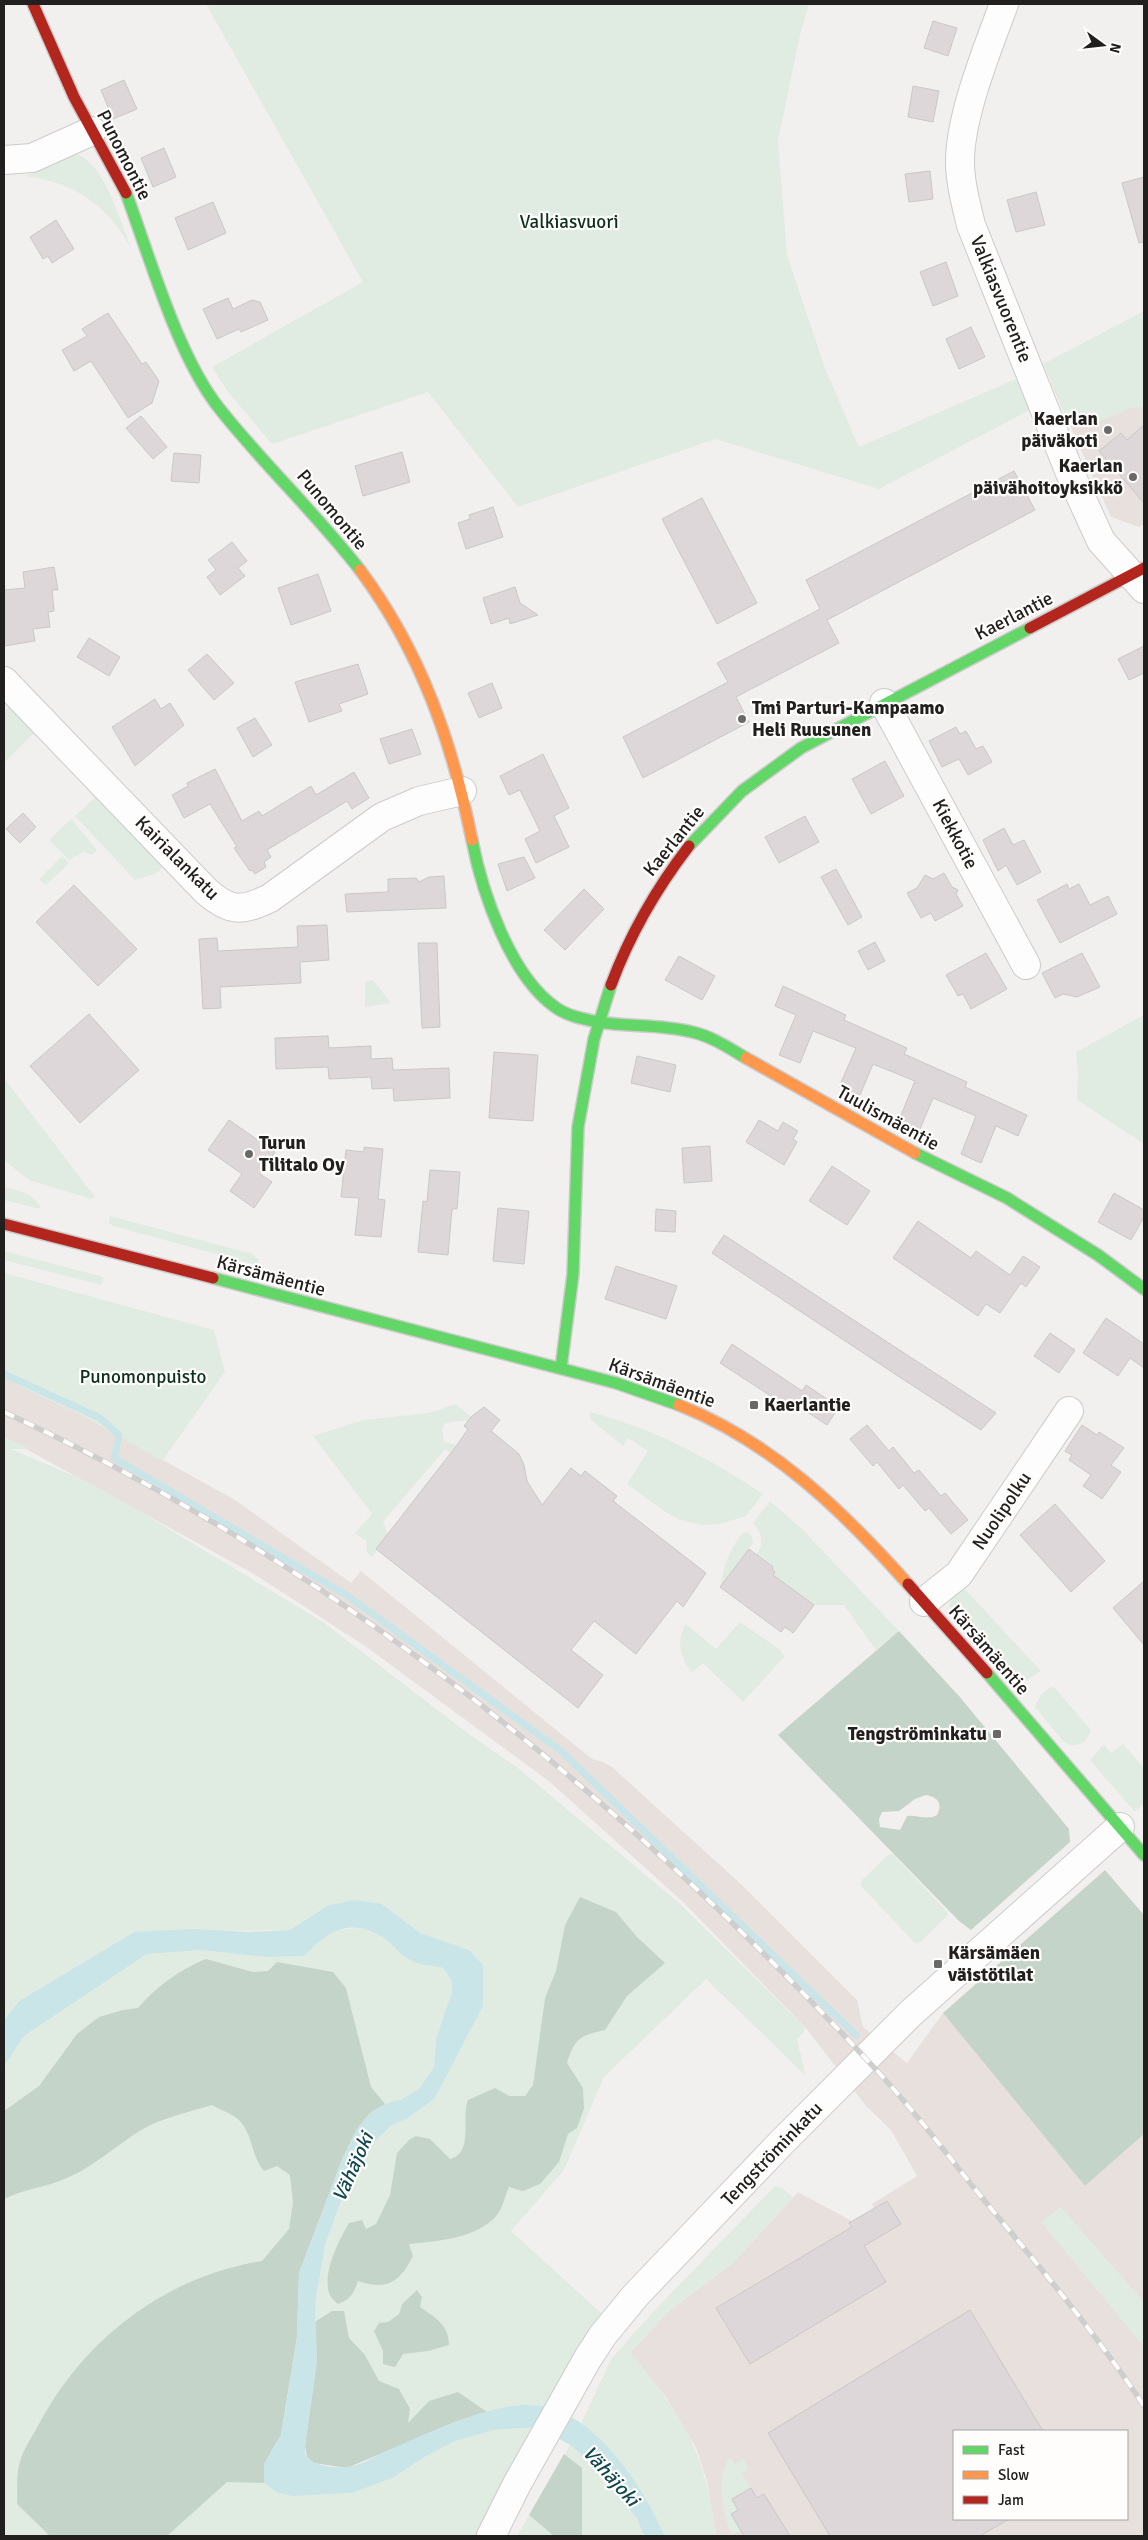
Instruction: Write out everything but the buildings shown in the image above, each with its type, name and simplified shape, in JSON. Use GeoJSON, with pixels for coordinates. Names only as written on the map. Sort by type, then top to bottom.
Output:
{"type":"FeatureCollection","features":[{"type":"Feature","properties":{"kind":"street","name":"Punomontie"},"geometry":{"type":"LineString","coordinates":[[33,4],[74,97],[124,189],[171,315],[196,371],[218,407],[336,539],[393,619],[436,705],[462,791],[478,871],[496,922],[517,962],[535,988],[555,1007],[573,1016],[599,1022]]}},
{"type":"Feature","properties":{"kind":"street","name":"Valkiasvuorentie"},"geometry":{"type":"LineString","coordinates":[[1004,4],[985,56],[966,121],[960,160],[965,202],[971,225],[1070,473],[1101,540],[1140,578]]}},
{"type":"Feature","properties":{"kind":"street"},"geometry":{"type":"LineString","coordinates":[[4,160],[21,160],[39,156],[92,131]]}},
{"type":"Feature","properties":{"kind":"street","name":"Kaerlantie"},"geometry":{"type":"LineString","coordinates":[[562,1368],[574,1281],[578,1129],[588,1059],[614,970],[638,919],[678,860],[723,809],[771,769],[801,748],[884,703],[1140,578]]}},
{"type":"Feature","properties":{"kind":"street","name":"Kairialankatu"},"geometry":{"type":"LineString","coordinates":[[4,681],[206,891],[220,903],[232,907],[242,909],[270,898],[382,817],[419,801],[462,791]]}},
{"type":"Feature","properties":{"kind":"street","name":"Kiekkotie"},"geometry":{"type":"LineString","coordinates":[[884,703],[1026,965]]}},
{"type":"Feature","properties":{"kind":"street","name":"Tuulismäentie"},"geometry":{"type":"LineString","coordinates":[[599,1022],[673,1028],[694,1032],[718,1042],[936,1164],[1007,1198],[1098,1255],[1144,1289]]}},
{"type":"Feature","properties":{"kind":"street","name":"Kärsämäentie"},"geometry":{"type":"LineString","coordinates":[[4,1224],[624,1385],[683,1406],[734,1430],[762,1448],[826,1498],[924,1602],[1144,1854]]}},
{"type":"Feature","properties":{"kind":"street","name":"Nuolipolku"},"geometry":{"type":"LineString","coordinates":[[924,1602],[959,1574],[1070,1411]]}},
{"type":"Feature","properties":{"kind":"street","name":"Tengströminkatu"},"geometry":{"type":"LineString","coordinates":[[491,2536],[517,2484],[588,2358],[603,2334],[635,2296],[781,2143],[911,2013],[1120,1827]]}},
{"type":"Feature","properties":{"kind":"shaded area","name":"Kaerlan päiväkoti"},"geometry":{"type":"Polygon","coordinates":[[[1144,334],[1144,524],[1139,527],[1111,517],[1051,383],[1144,334]]]}},
{"type":"Feature","properties":{"kind":"shaded area"},"geometry":{"type":"Polygon","coordinates":[[[4,1374],[16,1384],[82,1415],[235,1500],[351,1583],[361,1571],[592,1759],[612,1767],[742,1885],[857,2000],[863,2027],[907,2063],[943,2013],[1085,2186],[1144,2134],[1144,2536],[716,2536],[707,2481],[696,2448],[666,2397],[630,2353],[669,2311],[733,2263],[798,2192],[852,2221],[874,2208],[872,2204],[917,2176],[891,2130],[866,2106],[806,2028],[682,1901],[550,1782],[365,1646],[254,1574],[4,1437],[4,1374]]]}},
{"type":"Feature","properties":{"kind":"green space","name":"Valkiasvuori"},"geometry":{"type":"Polygon","coordinates":[[[206,4],[809,4],[800,35],[778,141],[787,255],[825,368],[859,447],[1016,379],[1030,410],[879,489],[715,439],[518,507],[428,392],[272,444],[228,392],[212,367],[363,282],[206,4]]]}},
{"type":"Feature","properties":{"kind":"green space"},"geometry":{"type":"Polygon","coordinates":[[[77,154],[87,160],[104,182],[132,251],[113,221],[89,199],[59,184],[25,176],[77,154]]]}},
{"type":"Feature","properties":{"kind":"green space"},"geometry":{"type":"Polygon","coordinates":[[[1144,311],[1144,407],[1131,408],[1099,422],[1096,415],[1071,426],[1043,364],[1144,311]]]}},
{"type":"Feature","properties":{"kind":"green space"},"geometry":{"type":"Polygon","coordinates":[[[11,707],[35,732],[4,763],[4,710],[11,707]]]}},
{"type":"Feature","properties":{"kind":"green space"},"geometry":{"type":"Polygon","coordinates":[[[98,795],[165,864],[157,873],[135,880],[75,816],[98,795]]]}},
{"type":"Feature","properties":{"kind":"green space"},"geometry":{"type":"Polygon","coordinates":[[[71,819],[97,850],[92,855],[83,852],[69,860],[49,840],[71,819]]]}},
{"type":"Feature","properties":{"kind":"green space"},"geometry":{"type":"Polygon","coordinates":[[[62,856],[69,863],[46,885],[39,879],[62,856]]]}},
{"type":"Feature","properties":{"kind":"green space"},"geometry":{"type":"Polygon","coordinates":[[[373,980],[391,1003],[365,1007],[365,981],[373,980]]]}},
{"type":"Feature","properties":{"kind":"green space"},"geometry":{"type":"Polygon","coordinates":[[[1144,1015],[1144,1144],[1077,1100],[1078,1075],[1076,1052],[1144,1015]]]}},
{"type":"Feature","properties":{"kind":"green space"},"geometry":{"type":"Polygon","coordinates":[[[4,1078],[95,1197],[91,1199],[29,1180],[5,1161],[4,1078]]]}},
{"type":"Feature","properties":{"kind":"green space"},"geometry":{"type":"Polygon","coordinates":[[[4,1187],[30,1196],[38,1203],[41,1209],[4,1200],[4,1187]]]}},
{"type":"Feature","properties":{"kind":"green space"},"geometry":{"type":"Polygon","coordinates":[[[110,1216],[253,1254],[259,1260],[257,1265],[113,1226],[109,1223],[110,1216]]]}},
{"type":"Feature","properties":{"kind":"green space"},"geometry":{"type":"Polygon","coordinates":[[[4,1251],[104,1277],[101,1285],[4,1260],[4,1251]]]}},
{"type":"Feature","properties":{"kind":"green space","name":"Punomonpuisto"},"geometry":{"type":"Polygon","coordinates":[[[4,1273],[214,1330],[225,1372],[162,1461],[82,1415],[16,1384],[4,1374],[4,1273]]]}},
{"type":"Feature","properties":{"kind":"green space"},"geometry":{"type":"Polygon","coordinates":[[[456,1404],[471,1417],[468,1420],[445,1423],[442,1430],[444,1442],[457,1445],[450,1453],[445,1449],[383,1522],[388,1534],[372,1557],[367,1553],[366,1541],[355,1533],[372,1514],[313,1436],[364,1420],[429,1413],[456,1404]]]}},
{"type":"Feature","properties":{"kind":"green space"},"geometry":{"type":"Polygon","coordinates":[[[590,1412],[658,1435],[701,1456],[763,1494],[746,1516],[720,1524],[702,1525],[680,1520],[664,1511],[627,1484],[648,1451],[628,1438],[623,1446],[590,1419],[590,1412]]]}},
{"type":"Feature","properties":{"kind":"green space"},"geometry":{"type":"Polygon","coordinates":[[[4,1437],[30,1449],[11,1449],[84,1480],[124,1502],[323,1622],[470,1735],[518,1768],[680,1904],[806,2028],[797,2040],[806,2076],[706,1979],[604,2077],[564,2170],[511,2231],[601,2313],[550,2408],[455,2422],[347,2468],[307,2429],[317,2360],[315,2305],[325,2245],[344,2192],[367,2149],[392,2125],[408,2118],[435,2098],[483,2006],[469,1950],[420,1933],[382,1904],[327,1906],[290,1930],[134,1932],[19,2001],[4,2020],[4,1437]]]}},
{"type":"Feature","properties":{"kind":"green space"},"geometry":{"type":"Polygon","coordinates":[[[770,1501],[803,1530],[899,1631],[876,1650],[844,1605],[814,1605],[773,1575],[775,1572],[772,1569],[773,1567],[756,1554],[761,1546],[761,1538],[759,1531],[753,1523],[770,1501]]]}},
{"type":"Feature","properties":{"kind":"green space"},"geometry":{"type":"Polygon","coordinates":[[[747,1532],[752,1537],[753,1543],[721,1586],[725,1565],[731,1551],[742,1533],[747,1532]]]}},
{"type":"Feature","properties":{"kind":"green space"},"geometry":{"type":"Polygon","coordinates":[[[963,1587],[1041,1671],[1027,1680],[1012,1681],[949,1607],[953,1593],[963,1587]]]}},
{"type":"Feature","properties":{"kind":"green space"},"geometry":{"type":"Polygon","coordinates":[[[739,1623],[780,1650],[784,1657],[743,1702],[703,1663],[692,1672],[682,1655],[680,1642],[686,1624],[716,1649],[739,1623]]]}},
{"type":"Feature","properties":{"kind":"green space"},"geometry":{"type":"Polygon","coordinates":[[[899,1631],[959,1696],[1069,1829],[1070,1842],[971,1930],[959,1921],[778,1735],[899,1631]],[[926,1795],[915,1799],[899,1811],[882,1812],[879,1819],[880,1827],[900,1830],[907,1816],[933,1817],[937,1815],[939,1804],[936,1799],[926,1795]]]}},
{"type":"Feature","properties":{"kind":"green space"},"geometry":{"type":"Polygon","coordinates":[[[1054,1687],[1091,1730],[1084,1742],[1080,1744],[1072,1745],[1064,1742],[1035,1707],[1042,1694],[1047,1689],[1054,1687]]]}},
{"type":"Feature","properties":{"kind":"green space"},"geometry":{"type":"Polygon","coordinates":[[[1104,1744],[1111,1753],[1123,1744],[1144,1768],[1144,1804],[1134,1811],[1090,1760],[1104,1744]]]}},
{"type":"Feature","properties":{"kind":"green space"},"geometry":{"type":"Polygon","coordinates":[[[889,1854],[893,1854],[947,1912],[947,1916],[919,1943],[915,1943],[861,1886],[861,1881],[889,1854]]]}},
{"type":"Feature","properties":{"kind":"green space"},"geometry":{"type":"Polygon","coordinates":[[[1105,1870],[1144,1915],[1144,2134],[1085,2186],[943,2013],[1105,1870]]]}},
{"type":"Feature","properties":{"kind":"green space"},"geometry":{"type":"Polygon","coordinates":[[[580,1897],[616,1912],[637,1937],[665,1963],[627,1996],[605,2030],[584,2036],[573,2048],[567,2063],[583,2088],[584,2109],[577,2128],[568,2134],[559,2162],[540,2184],[523,2191],[509,2187],[499,2212],[489,2223],[468,2234],[432,2242],[409,2244],[413,2256],[398,2278],[392,2282],[377,2285],[358,2281],[351,2296],[338,2304],[331,2296],[328,2287],[329,2268],[332,2258],[349,2223],[362,2220],[366,2229],[376,2224],[390,2195],[397,2153],[409,2140],[416,2136],[430,2139],[450,2159],[462,2150],[468,2100],[495,2088],[509,2096],[525,2096],[533,2085],[545,1998],[556,1971],[565,1925],[580,1897]]]}},
{"type":"Feature","properties":{"kind":"green space"},"geometry":{"type":"Polygon","coordinates":[[[364,1928],[387,1940],[409,1960],[443,1968],[451,1979],[452,1992],[436,2039],[434,2067],[419,2089],[402,2099],[385,2104],[343,2157],[299,2273],[297,2337],[270,2456],[264,2464],[264,2483],[278,2493],[293,2496],[352,2493],[455,2441],[494,2430],[538,2427],[479,2536],[4,2536],[4,2066],[24,2036],[147,1954],[201,1950],[266,1957],[304,1956],[330,1933],[344,1929],[364,1928]]]}},
{"type":"Feature","properties":{"kind":"green space"},"geometry":{"type":"Polygon","coordinates":[[[206,1959],[253,1972],[268,1971],[277,1962],[333,1972],[346,1988],[371,2087],[385,2104],[370,2113],[357,2129],[343,2157],[299,2273],[297,2337],[281,2435],[264,2464],[264,2483],[227,2482],[167,2536],[50,2536],[17,2504],[18,2477],[23,2452],[58,2393],[79,2365],[104,2339],[131,2316],[161,2297],[193,2281],[227,2269],[262,2261],[289,2229],[293,2202],[290,2175],[277,2166],[264,2171],[240,2121],[231,2114],[212,2105],[151,2125],[133,2135],[84,2170],[55,2183],[4,2199],[4,2111],[39,2086],[77,2034],[99,2017],[138,2008],[169,1979],[206,1959]]]}},
{"type":"Feature","properties":{"kind":"green space"},"geometry":{"type":"Polygon","coordinates":[[[775,2186],[782,2188],[793,2197],[733,2263],[669,2311],[630,2353],[678,2416],[699,2459],[712,2508],[716,2536],[665,2536],[649,2505],[630,2475],[607,2448],[581,2424],[611,2359],[654,2311],[775,2186]]]}},
{"type":"Feature","properties":{"kind":"green space"},"geometry":{"type":"Polygon","coordinates":[[[1061,2207],[1144,2302],[1144,2347],[1041,2222],[1061,2207]]]}},
{"type":"Feature","properties":{"kind":"green space"},"geometry":{"type":"Polygon","coordinates":[[[417,2290],[422,2297],[420,2307],[436,2318],[444,2327],[447,2332],[449,2345],[428,2351],[403,2354],[395,2367],[383,2364],[383,2351],[374,2331],[379,2323],[388,2322],[399,2314],[402,2304],[417,2290]]]}},
{"type":"Feature","properties":{"kind":"green space"},"geometry":{"type":"Polygon","coordinates":[[[332,2311],[344,2311],[349,2338],[365,2355],[379,2381],[399,2389],[410,2409],[408,2423],[429,2401],[458,2392],[487,2412],[455,2422],[347,2468],[313,2463],[307,2457],[305,2446],[317,2360],[315,2322],[332,2311]]]}},
{"type":"Feature","properties":{"kind":"green space"},"geometry":{"type":"Polygon","coordinates":[[[570,2445],[613,2486],[631,2510],[644,2536],[517,2536],[570,2445]]]}},
{"type":"Feature","properties":{"kind":"green space"},"geometry":{"type":"Polygon","coordinates":[[[564,2454],[582,2468],[582,2536],[554,2536],[529,2515],[564,2454]]]}},
{"type":"Feature","properties":{"kind":"green space"},"geometry":{"type":"Polygon","coordinates":[[[730,2457],[735,2464],[743,2459],[749,2468],[742,2474],[751,2488],[732,2499],[738,2510],[731,2514],[741,2531],[732,2535],[725,2516],[721,2485],[725,2465],[730,2457]]]}},
{"type":"Feature","properties":{"kind":"water","name":"Vähäjoki"},"geometry":{"type":"Polygon","coordinates":[[[354,1900],[382,1904],[420,1933],[469,1950],[483,1965],[483,2006],[435,2098],[408,2118],[392,2125],[367,2149],[344,2192],[325,2245],[315,2305],[317,2360],[305,2446],[306,2456],[310,2460],[325,2466],[351,2467],[443,2426],[488,2411],[510,2406],[531,2405],[550,2408],[569,2416],[587,2427],[604,2443],[633,2479],[646,2499],[665,2536],[644,2536],[637,2519],[602,2473],[570,2445],[538,2427],[494,2430],[455,2441],[424,2457],[394,2477],[352,2493],[293,2496],[278,2493],[264,2483],[264,2464],[281,2435],[297,2337],[299,2273],[343,2157],[357,2129],[370,2113],[385,2104],[402,2099],[419,2089],[434,2067],[436,2039],[452,1992],[451,1979],[443,1968],[412,1961],[376,1933],[353,1927],[333,1932],[323,1938],[304,1956],[266,1957],[201,1950],[147,1954],[24,2036],[4,2066],[4,2020],[19,2001],[134,1932],[193,1929],[248,1932],[290,1930],[327,1906],[354,1900]]]}},
{"type":"Feature","properties":{"kind":"waterway"},"geometry":{"type":"LineString","coordinates":[[4,1374],[100,1418],[119,1435],[114,1458],[348,1596],[561,1751],[856,2035]]}},
{"type":"Feature","properties":{"kind":"railway"},"geometry":{"type":"LineString","coordinates":[[4,1412],[128,1474],[247,1543],[363,1619],[475,1700],[582,1787],[686,1879],[786,1975],[881,2075],[1062,2295],[1104,2349],[1144,2406]]}},
{"type":"Feature","properties":{"kind":"traffic: fast"},"geometry":{"type":"LineString","coordinates":[[126,193],[177,334],[204,386],[236,429],[326,529],[360,570]]}},
{"type":"Feature","properties":{"kind":"traffic: fast"},"geometry":{"type":"LineString","coordinates":[[689,846],[742,791],[801,748],[1030,628]]}},
{"type":"Feature","properties":{"kind":"traffic: fast"},"geometry":{"type":"LineString","coordinates":[[472,840],[483,884],[500,931],[524,975],[539,993],[555,1007],[570,1015],[598,1022],[680,1029],[699,1034],[720,1043],[746,1058]]}},
{"type":"Feature","properties":{"kind":"traffic: fast"},"geometry":{"type":"LineString","coordinates":[[561,1368],[573,1274],[578,1127],[594,1039],[611,985]]}},
{"type":"Feature","properties":{"kind":"traffic: fast"},"geometry":{"type":"LineString","coordinates":[[915,1153],[1007,1198],[1098,1255],[1144,1289]]}},
{"type":"Feature","properties":{"kind":"traffic: fast"},"geometry":{"type":"LineString","coordinates":[[213,1278],[616,1383],[679,1405]]}},
{"type":"Feature","properties":{"kind":"traffic: fast"},"geometry":{"type":"LineString","coordinates":[[987,1673],[1144,1855]]}},
{"type":"Feature","properties":{"kind":"traffic: slow"},"geometry":{"type":"LineString","coordinates":[[360,570],[382,601],[400,633],[431,699],[455,768],[472,840]]}},
{"type":"Feature","properties":{"kind":"traffic: slow"},"geometry":{"type":"LineString","coordinates":[[746,1058],[915,1153]]}},
{"type":"Feature","properties":{"kind":"traffic: slow"},"geometry":{"type":"LineString","coordinates":[[679,1405],[713,1420],[775,1458],[831,1505],[908,1584]]}},
{"type":"Feature","properties":{"kind":"traffic: jam"},"geometry":{"type":"LineString","coordinates":[[33,4],[74,97],[126,193]]}},
{"type":"Feature","properties":{"kind":"traffic: jam"},"geometry":{"type":"LineString","coordinates":[[1030,628],[1144,568]]}},
{"type":"Feature","properties":{"kind":"traffic: jam"},"geometry":{"type":"LineString","coordinates":[[611,985],[635,930],[666,879],[689,846]]}},
{"type":"Feature","properties":{"kind":"traffic: jam"},"geometry":{"type":"LineString","coordinates":[[4,1224],[213,1278]]}},
{"type":"Feature","properties":{"kind":"traffic: jam"},"geometry":{"type":"LineString","coordinates":[[908,1584],[987,1673]]}},
{"type":"Feature","properties":{"kind":"place","name":"Kaerlan päiväkoti"},"geometry":{"type":"Point","coordinates":[1108,430]}},
{"type":"Feature","properties":{"kind":"place","name":"Kaerlan päivähoitoyksikkö"},"geometry":{"type":"Point","coordinates":[1133,477]}},
{"type":"Feature","properties":{"kind":"place","name":"Tmi Parturi-Kampaamo Heli Ruusunen"},"geometry":{"type":"Point","coordinates":[742,719]}},
{"type":"Feature","properties":{"kind":"place","name":"Turun Tilitalo Oy"},"geometry":{"type":"Point","coordinates":[249,1154]}},
{"type":"Feature","properties":{"kind":"place","name":"Kaerlantie"},"geometry":{"type":"Point","coordinates":[754,1405]}},
{"type":"Feature","properties":{"kind":"place","name":"Tengströminkatu"},"geometry":{"type":"Point","coordinates":[997,1734]}},
{"type":"Feature","properties":{"kind":"place","name":"Kärsämäen väistötilat"},"geometry":{"type":"Point","coordinates":[938,1964]}}]}
